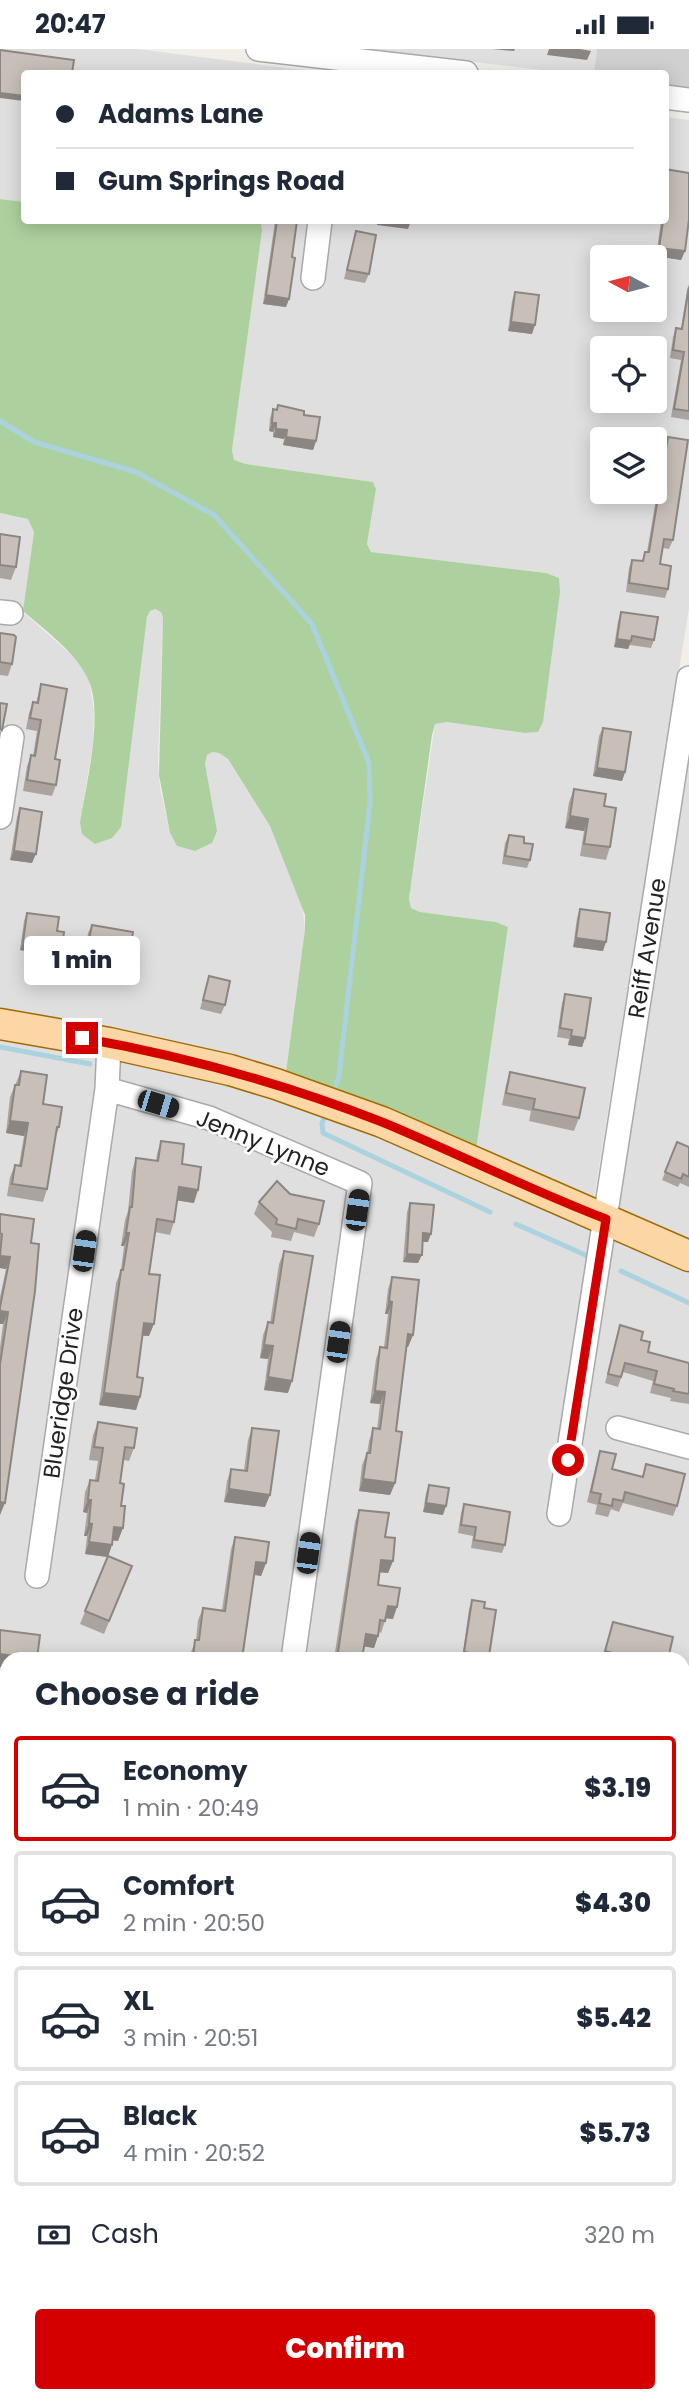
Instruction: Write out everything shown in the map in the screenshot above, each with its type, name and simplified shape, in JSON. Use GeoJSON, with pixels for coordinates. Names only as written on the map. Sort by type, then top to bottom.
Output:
{"type":"FeatureCollection","features":[{"type":"Feature","properties":{"kind":"main road"},"geometry":{"type":"LineString","coordinates":[[0,1024],[109,1043],[230,1070],[288,1088],[382,1122],[689,1256]]}},
{"type":"Feature","properties":{"kind":"street"},"geometry":{"type":"LineString","coordinates":[[258,49],[341,66],[412,70]]}},
{"type":"Feature","properties":{"kind":"street"},"geometry":{"type":"LineString","coordinates":[[669,98],[689,100]]}},
{"type":"Feature","properties":{"kind":"street"},"geometry":{"type":"LineString","coordinates":[[313,278],[320,224]]}},
{"type":"Feature","properties":{"kind":"street","name":"Reiff Avenue"},"geometry":{"type":"LineString","coordinates":[[559,1514],[689,678]]}},
{"type":"Feature","properties":{"kind":"street"},"geometry":{"type":"LineString","coordinates":[[0,817],[12,737]]}},
{"type":"Feature","properties":{"kind":"street","name":"Blueridge Drive"},"geometry":{"type":"LineString","coordinates":[[37,1576],[107,1089],[109,1043]]}},
{"type":"Feature","properties":{"kind":"street","name":"Jenny Lynne"},"geometry":{"type":"LineString","coordinates":[[107,1089],[209,1118],[360,1183],[294,1652]]}},
{"type":"Feature","properties":{"kind":"street"},"geometry":{"type":"LineString","coordinates":[[618,1428],[689,1447]]}},
{"type":"Feature","properties":{"kind":"shaded area"},"geometry":{"type":"Polygon","coordinates":[[[0,49],[137,49],[304,70],[21,70],[21,202],[0,199],[0,49]]]}},
{"type":"Feature","properties":{"kind":"shaded area"},"geometry":{"type":"Polygon","coordinates":[[[367,49],[597,49],[594,70],[542,70],[367,49]]]}},
{"type":"Feature","properties":{"kind":"shaded area"},"geometry":{"type":"Polygon","coordinates":[[[597,49],[689,49],[689,89],[669,86],[669,70],[594,70],[597,49]]]}},
{"type":"Feature","properties":{"kind":"shaded area"},"geometry":{"type":"Polygon","coordinates":[[[669,118],[689,120],[689,608],[593,1204],[476,1151],[508,927],[496,922],[420,912],[411,908],[409,899],[435,724],[447,722],[525,733],[538,732],[546,573],[371,552],[367,544],[376,489],[373,482],[246,464],[234,460],[232,450],[261,224],[669,224],[669,118]]]}},
{"type":"Feature","properties":{"kind":"shaded area"},"geometry":{"type":"Polygon","coordinates":[[[0,513],[29,519],[34,532],[23,612],[74,657],[89,679],[94,711],[93,743],[80,822],[120,826],[147,617],[150,611],[155,609],[161,612],[158,763],[160,788],[170,833],[177,846],[195,851],[212,843],[205,764],[206,755],[219,753],[228,759],[270,826],[302,903],[305,929],[286,1072],[0,1011],[0,513]]]}},
{"type":"Feature","properties":{"kind":"shaded area"},"geometry":{"type":"Polygon","coordinates":[[[689,720],[689,1239],[614,1207],[689,720]]]}},
{"type":"Feature","properties":{"kind":"shaded area"},"geometry":{"type":"Polygon","coordinates":[[[0,1029],[278,1094],[689,1273],[689,1652],[0,1652],[0,1029]]]}},
{"type":"Feature","properties":{"kind":"green space"},"geometry":{"type":"Polygon","coordinates":[[[0,199],[21,202],[21,224],[261,224],[232,450],[234,460],[373,482],[376,489],[367,544],[371,552],[546,573],[559,578],[560,592],[543,722],[538,732],[525,733],[447,722],[435,724],[432,735],[409,899],[411,908],[420,912],[496,922],[508,927],[476,1151],[286,1072],[305,915],[270,826],[228,759],[219,753],[212,752],[207,755],[205,764],[217,831],[212,843],[195,851],[177,846],[170,833],[159,775],[163,618],[161,612],[155,609],[150,611],[147,617],[121,827],[112,838],[95,844],[82,834],[80,822],[94,728],[92,691],[87,677],[74,658],[23,611],[34,532],[28,519],[0,513],[0,199]]]}},
{"type":"Feature","properties":{"kind":"building"},"geometry":{"type":"Polygon","coordinates":[[[0,50],[74,60],[72,70],[21,70],[21,96],[0,93],[0,50]]]}},
{"type":"Feature","properties":{"kind":"building"},"geometry":{"type":"Polygon","coordinates":[[[669,170],[689,173],[689,219],[685,251],[659,245],[663,224],[669,224],[669,170]]]}},
{"type":"Feature","properties":{"kind":"building"},"geometry":{"type":"Polygon","coordinates":[[[277,224],[297,224],[289,299],[266,295],[277,224]]]}},
{"type":"Feature","properties":{"kind":"building"},"geometry":{"type":"Polygon","coordinates":[[[356,231],[376,235],[369,274],[347,270],[356,231]]]}},
{"type":"Feature","properties":{"kind":"building"},"geometry":{"type":"Polygon","coordinates":[[[689,287],[689,411],[674,409],[684,352],[673,350],[676,328],[682,329],[689,287]]]}},
{"type":"Feature","properties":{"kind":"building"},"geometry":{"type":"Polygon","coordinates":[[[515,292],[539,295],[535,325],[511,322],[515,292]]]}},
{"type":"Feature","properties":{"kind":"building"},"geometry":{"type":"Polygon","coordinates":[[[278,405],[304,411],[304,415],[320,417],[316,441],[286,437],[287,430],[276,429],[276,423],[272,423],[273,409],[277,410],[278,405]]]}},
{"type":"Feature","properties":{"kind":"building"},"geometry":{"type":"Polygon","coordinates":[[[668,437],[688,440],[673,540],[664,539],[660,564],[671,566],[668,589],[629,583],[632,560],[643,561],[645,552],[649,552],[657,504],[667,504],[668,437]]]}},
{"type":"Feature","properties":{"kind":"building"},"geometry":{"type":"Polygon","coordinates":[[[0,534],[20,537],[16,567],[0,565],[0,534]]]}},
{"type":"Feature","properties":{"kind":"building"},"geometry":{"type":"Polygon","coordinates":[[[621,612],[658,617],[654,640],[632,636],[631,641],[617,639],[621,612]]]}},
{"type":"Feature","properties":{"kind":"building"},"geometry":{"type":"Polygon","coordinates":[[[0,633],[16,637],[12,664],[0,662],[0,633]]]}},
{"type":"Feature","properties":{"kind":"building"},"geometry":{"type":"Polygon","coordinates":[[[41,684],[67,689],[55,759],[60,760],[56,785],[27,780],[31,755],[35,756],[41,720],[30,718],[33,702],[38,703],[41,684]]]}},
{"type":"Feature","properties":{"kind":"building"},"geometry":{"type":"Polygon","coordinates":[[[0,703],[7,704],[2,730],[0,729],[0,703]]]}},
{"type":"Feature","properties":{"kind":"building"},"geometry":{"type":"Polygon","coordinates":[[[603,728],[631,732],[625,772],[597,768],[603,728]]]}},
{"type":"Feature","properties":{"kind":"building"},"geometry":{"type":"Polygon","coordinates":[[[574,789],[606,794],[604,806],[616,808],[610,847],[584,844],[588,819],[570,816],[574,789]]]}},
{"type":"Feature","properties":{"kind":"building"},"geometry":{"type":"Polygon","coordinates":[[[20,808],[42,812],[36,854],[14,851],[20,808]]]}},
{"type":"Feature","properties":{"kind":"building"},"geometry":{"type":"Polygon","coordinates":[[[509,835],[524,837],[524,843],[533,844],[530,860],[505,856],[509,835]]]}},
{"type":"Feature","properties":{"kind":"building"},"geometry":{"type":"Polygon","coordinates":[[[580,909],[610,913],[606,942],[576,938],[580,909]]]}},
{"type":"Feature","properties":{"kind":"building"},"geometry":{"type":"Polygon","coordinates":[[[27,913],[59,917],[57,931],[64,932],[62,947],[23,942],[27,913]]]}},
{"type":"Feature","properties":{"kind":"building"},"geometry":{"type":"Polygon","coordinates":[[[92,925],[133,932],[128,959],[87,949],[92,925]]]}},
{"type":"Feature","properties":{"kind":"building"},"geometry":{"type":"Polygon","coordinates":[[[209,976],[230,981],[225,1005],[203,1000],[209,976]]]}},
{"type":"Feature","properties":{"kind":"building"},"geometry":{"type":"Polygon","coordinates":[[[565,994],[591,998],[585,1038],[571,1036],[572,1030],[560,1028],[565,994]]]}},
{"type":"Feature","properties":{"kind":"building"},"geometry":{"type":"Polygon","coordinates":[[[21,1071],[47,1075],[43,1104],[62,1107],[47,1189],[12,1184],[15,1165],[21,1166],[28,1123],[10,1121],[15,1085],[19,1085],[21,1071]]]}},
{"type":"Feature","properties":{"kind":"building"},"geometry":{"type":"Polygon","coordinates":[[[510,1072],[585,1088],[579,1118],[533,1109],[535,1099],[506,1093],[510,1072]]]}},
{"type":"Feature","properties":{"kind":"building"},"geometry":{"type":"Polygon","coordinates":[[[161,1141],[184,1144],[182,1164],[201,1167],[198,1190],[179,1187],[174,1222],[157,1219],[149,1274],[160,1275],[154,1324],[144,1323],[137,1377],[143,1378],[140,1397],[104,1393],[121,1270],[129,1233],[126,1233],[132,1207],[136,1158],[158,1161],[161,1141]]]}},
{"type":"Feature","properties":{"kind":"building"},"geometry":{"type":"Polygon","coordinates":[[[677,1142],[689,1147],[689,1177],[683,1174],[681,1179],[665,1172],[677,1142]]]}},
{"type":"Feature","properties":{"kind":"building"},"geometry":{"type":"Polygon","coordinates":[[[277,1181],[290,1194],[324,1201],[319,1224],[298,1219],[296,1229],[276,1224],[277,1219],[259,1202],[277,1181]]]}},
{"type":"Feature","properties":{"kind":"building"},"geometry":{"type":"Polygon","coordinates":[[[410,1203],[434,1205],[431,1234],[423,1233],[422,1255],[407,1254],[410,1203]]]}},
{"type":"Feature","properties":{"kind":"building"},"geometry":{"type":"Polygon","coordinates":[[[0,1214],[34,1219],[31,1243],[39,1244],[35,1291],[5,1503],[0,1502],[0,1364],[8,1312],[0,1311],[0,1307],[10,1257],[0,1256],[0,1214]]]}},
{"type":"Feature","properties":{"kind":"building"},"geometry":{"type":"Polygon","coordinates":[[[284,1251],[313,1256],[292,1381],[268,1377],[273,1346],[264,1345],[268,1322],[273,1323],[284,1251]]]}},
{"type":"Feature","properties":{"kind":"building"},"geometry":{"type":"Polygon","coordinates":[[[392,1277],[419,1280],[413,1335],[408,1334],[396,1431],[402,1432],[395,1483],[363,1479],[373,1428],[380,1429],[385,1392],[375,1391],[380,1347],[387,1348],[392,1277]]]}},
{"type":"Feature","properties":{"kind":"building"},"geometry":{"type":"Polygon","coordinates":[[[620,1325],[643,1332],[641,1340],[650,1342],[648,1352],[689,1363],[689,1394],[654,1384],[657,1371],[625,1363],[621,1377],[608,1374],[620,1325]]]}},
{"type":"Feature","properties":{"kind":"building"},"geometry":{"type":"Polygon","coordinates":[[[98,1422],[137,1428],[134,1448],[125,1447],[120,1483],[124,1484],[121,1506],[125,1506],[123,1528],[114,1527],[112,1545],[89,1542],[92,1524],[89,1523],[90,1480],[98,1481],[103,1448],[94,1447],[98,1422]]]}},
{"type":"Feature","properties":{"kind":"building"},"geometry":{"type":"Polygon","coordinates":[[[252,1428],[279,1431],[270,1495],[229,1489],[231,1469],[247,1471],[252,1428]]]}},
{"type":"Feature","properties":{"kind":"building"},"geometry":{"type":"Polygon","coordinates":[[[600,1451],[616,1454],[612,1469],[643,1477],[646,1464],[685,1474],[677,1506],[625,1492],[623,1501],[613,1499],[612,1506],[599,1503],[601,1494],[591,1492],[600,1451]]]}},
{"type":"Feature","properties":{"kind":"building"},"geometry":{"type":"Polygon","coordinates":[[[429,1485],[449,1488],[446,1506],[426,1503],[429,1485]]]}},
{"type":"Feature","properties":{"kind":"building"},"geometry":{"type":"Polygon","coordinates":[[[464,1504],[510,1512],[505,1545],[474,1540],[476,1527],[461,1525],[464,1504]]]}},
{"type":"Feature","properties":{"kind":"building"},"geometry":{"type":"Polygon","coordinates":[[[359,1510],[389,1513],[385,1537],[395,1538],[393,1561],[381,1560],[378,1585],[400,1588],[397,1607],[388,1606],[385,1621],[380,1620],[378,1636],[366,1634],[363,1652],[338,1652],[359,1510]]]}},
{"type":"Feature","properties":{"kind":"building"},"geometry":{"type":"Polygon","coordinates":[[[235,1537],[269,1542],[266,1563],[256,1562],[243,1652],[194,1652],[195,1640],[199,1640],[203,1608],[225,1611],[235,1537]]]}},
{"type":"Feature","properties":{"kind":"building"},"geometry":{"type":"Polygon","coordinates":[[[108,1556],[132,1566],[109,1621],[85,1611],[108,1556]]]}},
{"type":"Feature","properties":{"kind":"building"},"geometry":{"type":"Polygon","coordinates":[[[472,1600],[485,1602],[484,1608],[496,1610],[490,1652],[464,1652],[472,1600]]]}},
{"type":"Feature","properties":{"kind":"building"},"geometry":{"type":"Polygon","coordinates":[[[613,1622],[673,1637],[670,1652],[605,1651],[613,1622]]]}},
{"type":"Feature","properties":{"kind":"building"},"geometry":{"type":"Polygon","coordinates":[[[0,1630],[40,1635],[38,1652],[0,1652],[0,1630]]]}},
{"type":"Feature","properties":{"kind":"waterway"},"geometry":{"type":"LineString","coordinates":[[0,421],[34,442],[136,472],[214,515],[312,624],[369,763],[370,803],[336,1085]]}},
{"type":"Feature","properties":{"kind":"waterway"},"geometry":{"type":"LineString","coordinates":[[0,1047],[90,1064]]}},
{"type":"Feature","properties":{"kind":"waterway"},"geometry":{"type":"LineString","coordinates":[[326,1113],[322,1123],[323,1133],[490,1212]]}},
{"type":"Feature","properties":{"kind":"waterway"},"geometry":{"type":"LineString","coordinates":[[516,1224],[592,1258]]}},
{"type":"Feature","properties":{"kind":"waterway"},"geometry":{"type":"LineString","coordinates":[[621,1271],[689,1303]]}},
{"type":"Feature","properties":{"kind":"route"},"geometry":{"type":"LineString","coordinates":[[82,1038],[230,1070],[276,1084],[382,1122],[606,1219],[568,1460]]}}]}
